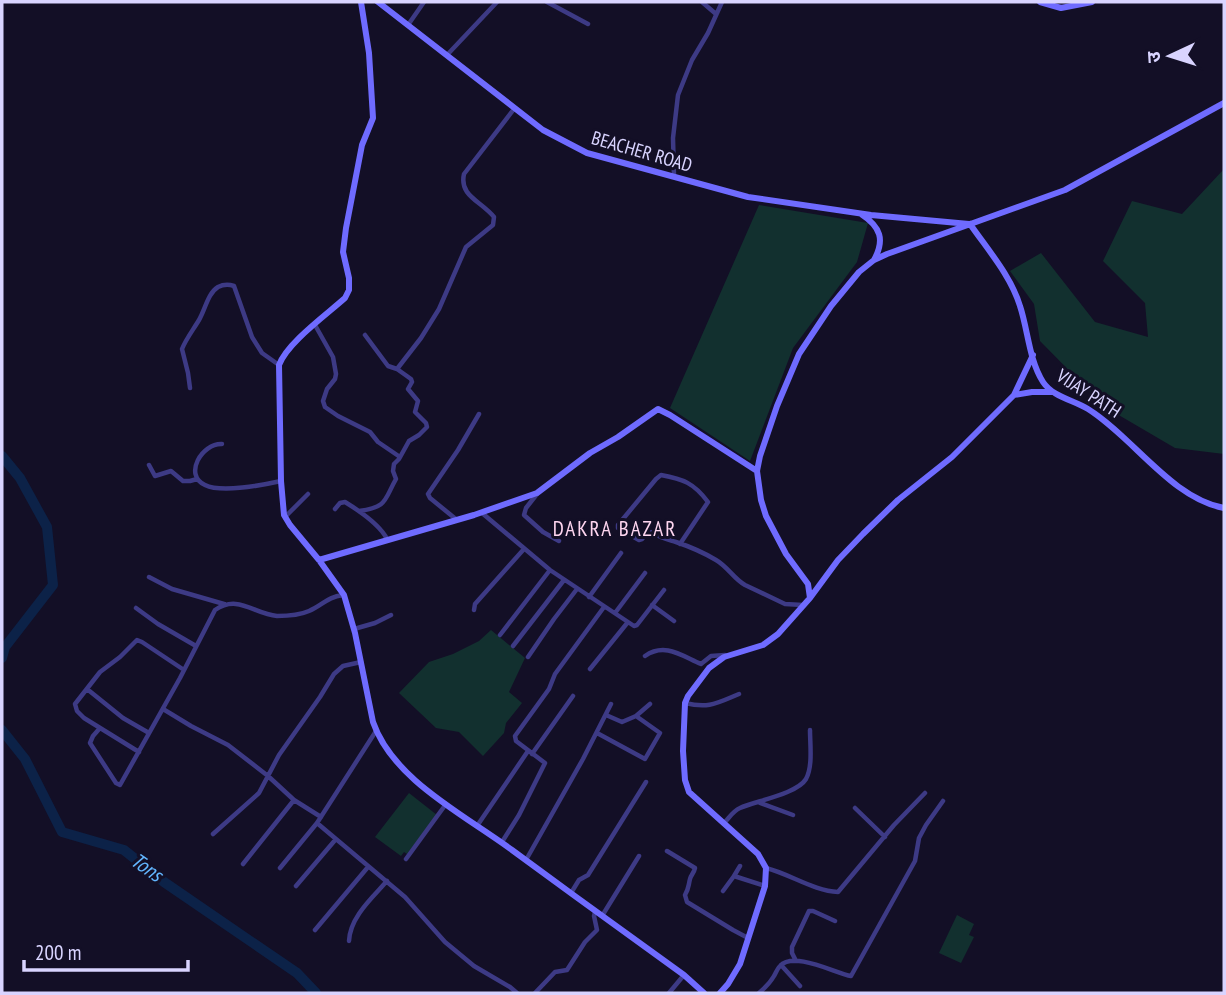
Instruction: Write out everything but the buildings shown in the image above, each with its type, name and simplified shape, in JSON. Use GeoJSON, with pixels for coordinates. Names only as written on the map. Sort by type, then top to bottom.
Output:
{"type":"FeatureCollection","features":[{"type":"Feature","properties":{"kind":"street"},"geometry":{"type":"LineString","coordinates":[[361,2],[369,53],[373,118],[362,145],[343,252],[349,290],[345,298],[290,347],[279,365],[281,481],[285,517],[344,595],[376,731],[400,765],[446,804],[684,975],[704,993]]}},
{"type":"Feature","properties":{"kind":"street","name":"BEACHER ROAD"},"geometry":{"type":"LineString","coordinates":[[378,2],[543,130],[587,153],[748,197],[859,213],[971,224]]}},
{"type":"Feature","properties":{"kind":"street"},"geometry":{"type":"LineString","coordinates":[[407,25],[424,2]]}},
{"type":"Feature","properties":{"kind":"street"},"geometry":{"type":"LineString","coordinates":[[447,55],[497,2]]}},
{"type":"Feature","properties":{"kind":"street"},"geometry":{"type":"LineString","coordinates":[[547,2],[588,24]]}},
{"type":"Feature","properties":{"kind":"street"},"geometry":{"type":"LineString","coordinates":[[702,2],[716,14]]}},
{"type":"Feature","properties":{"kind":"street"},"geometry":{"type":"LineString","coordinates":[[674,177],[673,138],[678,95],[720,2]]}},
{"type":"Feature","properties":{"kind":"street"},"geometry":{"type":"LineString","coordinates":[[1041,2],[1061,8],[1091,2]]}},
{"type":"Feature","properties":{"kind":"street"},"geometry":{"type":"LineString","coordinates":[[810,598],[808,584],[786,554],[766,516],[757,471],[777,406],[799,354],[831,306],[859,272],[887,254],[1065,190],[1224,103]]}},
{"type":"Feature","properties":{"kind":"street"},"geometry":{"type":"LineString","coordinates":[[397,369],[439,309],[466,247],[493,225],[494,217],[464,189],[462,183],[464,174],[514,108]]}},
{"type":"Feature","properties":{"kind":"street"},"geometry":{"type":"LineString","coordinates":[[859,213],[871,221],[881,241],[881,248],[874,260]]}},
{"type":"Feature","properties":{"kind":"street","name":"VIJAY PATH"},"geometry":{"type":"LineString","coordinates":[[971,224],[1011,283],[1020,304],[1035,366],[1051,391],[1087,409],[1119,431],[1179,488],[1211,506],[1224,508]]}},
{"type":"Feature","properties":{"kind":"street"},"geometry":{"type":"LineString","coordinates":[[190,388],[182,349],[211,294],[221,285],[234,286],[252,337],[262,353],[279,365]]}},
{"type":"Feature","properties":{"kind":"street"},"geometry":{"type":"LineString","coordinates":[[315,325],[333,357],[335,369],[335,379],[327,389],[323,401],[325,407],[370,432],[381,444],[400,457]]}},
{"type":"Feature","properties":{"kind":"street"},"geometry":{"type":"LineString","coordinates":[[359,511],[374,509],[386,500],[396,479],[393,468],[409,441],[419,435],[427,425],[415,412],[417,400],[408,388],[411,379],[388,366],[365,335]]}},
{"type":"Feature","properties":{"kind":"street"},"geometry":{"type":"LineString","coordinates":[[720,993],[740,964],[765,886],[766,868],[758,854],[689,792],[683,751],[683,716],[688,696],[709,667],[724,657],[763,645],[778,634],[810,598],[838,560],[863,534],[898,500],[952,457],[1014,395],[1033,355]]}},
{"type":"Feature","properties":{"kind":"street"},"geometry":{"type":"LineString","coordinates":[[1014,395],[1051,391]]}},
{"type":"Feature","properties":{"kind":"street"},"geometry":{"type":"LineString","coordinates":[[558,541],[524,515],[537,493],[590,453],[658,409],[757,471]]}},
{"type":"Feature","properties":{"kind":"street"},"geometry":{"type":"LineString","coordinates":[[457,520],[428,494],[479,414]]}},
{"type":"Feature","properties":{"kind":"street"},"geometry":{"type":"LineString","coordinates":[[222,444],[208,447],[198,458],[197,479],[205,486],[247,488],[281,481]]}},
{"type":"Feature","properties":{"kind":"street"},"geometry":{"type":"LineString","coordinates":[[149,465],[155,476],[172,471],[183,481],[197,479]]}},
{"type":"Feature","properties":{"kind":"street"},"geometry":{"type":"LineString","coordinates":[[680,544],[708,502],[699,490],[688,482],[661,475],[629,510],[618,527],[639,540],[651,532],[716,559],[745,586],[785,604],[804,605]]}},
{"type":"Feature","properties":{"kind":"street"},"geometry":{"type":"LineString","coordinates":[[319,560],[457,520],[537,493]]}},
{"type":"Feature","properties":{"kind":"street"},"geometry":{"type":"LineString","coordinates":[[285,517],[308,494]]}},
{"type":"Feature","properties":{"kind":"street"},"geometry":{"type":"LineString","coordinates":[[335,509],[343,502],[359,511],[381,530],[387,539]]}},
{"type":"Feature","properties":{"kind":"street"},"geometry":{"type":"LineString","coordinates":[[482,512],[550,570],[634,626],[664,590]]}},
{"type":"Feature","properties":{"kind":"street"},"geometry":{"type":"LineString","coordinates":[[474,610],[475,604],[524,549]]}},
{"type":"Feature","properties":{"kind":"street"},"geometry":{"type":"LineString","coordinates":[[589,597],[621,553]]}},
{"type":"Feature","properties":{"kind":"street"},"geometry":{"type":"LineString","coordinates":[[500,635],[550,570]]}},
{"type":"Feature","properties":{"kind":"street"},"geometry":{"type":"LineString","coordinates":[[614,613],[645,573]]}},
{"type":"Feature","properties":{"kind":"street"},"geometry":{"type":"LineString","coordinates":[[149,577],[172,589],[224,604],[244,605],[276,616],[307,612],[328,598],[344,595]]}},
{"type":"Feature","properties":{"kind":"street"},"geometry":{"type":"LineString","coordinates":[[513,646],[564,580]]}},
{"type":"Feature","properties":{"kind":"street"},"geometry":{"type":"LineString","coordinates":[[528,657],[577,589]]}},
{"type":"Feature","properties":{"kind":"street"},"geometry":{"type":"LineString","coordinates":[[100,728],[90,739],[90,743],[118,785],[122,783],[163,709],[212,614],[224,604]]}},
{"type":"Feature","properties":{"kind":"street"},"geometry":{"type":"LineString","coordinates":[[652,605],[674,621]]}},
{"type":"Feature","properties":{"kind":"street"},"geometry":{"type":"LineString","coordinates":[[502,842],[545,763],[516,741],[516,733],[604,607]]}},
{"type":"Feature","properties":{"kind":"street"},"geometry":{"type":"LineString","coordinates":[[136,608],[196,646]]}},
{"type":"Feature","properties":{"kind":"street"},"geometry":{"type":"LineString","coordinates":[[354,629],[391,615]]}},
{"type":"Feature","properties":{"kind":"street"},"geometry":{"type":"LineString","coordinates":[[590,670],[628,622]]}},
{"type":"Feature","properties":{"kind":"street"},"geometry":{"type":"LineString","coordinates":[[139,752],[79,714],[75,704],[100,672],[137,640],[184,670]]}},
{"type":"Feature","properties":{"kind":"street"},"geometry":{"type":"LineString","coordinates":[[645,656],[657,650],[667,650],[701,664],[711,656],[730,655]]}},
{"type":"Feature","properties":{"kind":"street"},"geometry":{"type":"LineString","coordinates":[[213,834],[256,796],[290,737],[334,674],[343,666],[360,662]]}},
{"type":"Feature","properties":{"kind":"street"},"geometry":{"type":"LineString","coordinates":[[87,689],[123,718],[149,733]]}},
{"type":"Feature","properties":{"kind":"street"},"geometry":{"type":"LineString","coordinates":[[685,703],[705,706],[739,694]]}},
{"type":"Feature","properties":{"kind":"street"},"geometry":{"type":"LineString","coordinates":[[477,826],[573,696]]}},
{"type":"Feature","properties":{"kind":"street"},"geometry":{"type":"LineString","coordinates":[[526,860],[583,760],[611,704]]}},
{"type":"Feature","properties":{"kind":"street"},"geometry":{"type":"LineString","coordinates":[[606,715],[622,722],[636,716],[650,704]]}},
{"type":"Feature","properties":{"kind":"street"},"geometry":{"type":"LineString","coordinates":[[163,709],[228,745],[268,776],[319,820],[336,839],[413,904],[445,942],[474,966],[517,993]]}},
{"type":"Feature","properties":{"kind":"street"},"geometry":{"type":"LineString","coordinates":[[597,733],[645,759],[660,733],[636,716]]}},
{"type":"Feature","properties":{"kind":"street"},"geometry":{"type":"LineString","coordinates":[[724,823],[738,809],[790,790],[806,780],[810,730]]}},
{"type":"Feature","properties":{"kind":"street"},"geometry":{"type":"LineString","coordinates":[[280,868],[319,820],[376,731]]}},
{"type":"Feature","properties":{"kind":"street"},"geometry":{"type":"LineString","coordinates":[[570,893],[579,880],[588,875],[646,782]]}},
{"type":"Feature","properties":{"kind":"street"},"geometry":{"type":"LineString","coordinates":[[766,868],[837,893],[925,793]]}},
{"type":"Feature","properties":{"kind":"street"},"geometry":{"type":"LineString","coordinates":[[243,864],[294,800]]}},
{"type":"Feature","properties":{"kind":"street"},"geometry":{"type":"LineString","coordinates":[[759,993],[781,965],[796,961],[851,976],[917,858],[919,840],[943,801]]}},
{"type":"Feature","properties":{"kind":"street"},"geometry":{"type":"LineString","coordinates":[[760,802],[793,815]]}},
{"type":"Feature","properties":{"kind":"street"},"geometry":{"type":"LineString","coordinates":[[406,859],[446,804]]}},
{"type":"Feature","properties":{"kind":"street"},"geometry":{"type":"LineString","coordinates":[[855,808],[885,837]]}},
{"type":"Feature","properties":{"kind":"street"},"geometry":{"type":"LineString","coordinates":[[296,886],[336,839]]}},
{"type":"Feature","properties":{"kind":"street"},"geometry":{"type":"LineString","coordinates":[[667,851],[695,868],[685,895],[687,902],[749,938]]}},
{"type":"Feature","properties":{"kind":"street"},"geometry":{"type":"LineString","coordinates":[[536,993],[555,972],[567,970],[597,930],[594,916],[599,914],[639,856]]}},
{"type":"Feature","properties":{"kind":"street"},"geometry":{"type":"LineString","coordinates":[[723,891],[740,866]]}},
{"type":"Feature","properties":{"kind":"street"},"geometry":{"type":"LineString","coordinates":[[315,930],[368,867]]}},
{"type":"Feature","properties":{"kind":"street"},"geometry":{"type":"LineString","coordinates":[[733,876],[765,886]]}},
{"type":"Feature","properties":{"kind":"street"},"geometry":{"type":"LineString","coordinates":[[349,941],[352,925],[387,881]]}},
{"type":"Feature","properties":{"kind":"street"},"geometry":{"type":"LineString","coordinates":[[796,961],[792,947],[809,911],[835,921]]}},
{"type":"Feature","properties":{"kind":"street"},"geometry":{"type":"LineString","coordinates":[[781,965],[800,986]]}},
{"type":"Feature","properties":{"kind":"street"},"geometry":{"type":"LineString","coordinates":[[668,993],[684,975]]}},
{"type":"Feature","properties":{"kind":"green space"},"geometry":{"type":"Polygon","coordinates":[[[1224,169],[1224,454],[1175,448],[1105,407],[1040,341],[1034,304],[1010,271],[1041,253],[1095,322],[1148,337],[1145,303],[1103,261],[1132,201],[1182,214],[1224,169]]]}},
{"type":"Feature","properties":{"kind":"green space"},"geometry":{"type":"Polygon","coordinates":[[[759,205],[868,223],[857,262],[793,348],[750,461],[670,408],[759,205]]]}},
{"type":"Feature","properties":{"kind":"green space"},"geometry":{"type":"Polygon","coordinates":[[[491,630],[525,658],[509,692],[522,703],[506,723],[504,733],[483,756],[459,732],[436,728],[399,693],[429,662],[479,641],[491,630]]]}},
{"type":"Feature","properties":{"kind":"green space"},"geometry":{"type":"Polygon","coordinates":[[[409,793],[437,815],[407,854],[404,852],[401,856],[375,837],[409,793]]]}},
{"type":"Feature","properties":{"kind":"green space"},"geometry":{"type":"Polygon","coordinates":[[[957,915],[974,924],[969,935],[974,937],[961,963],[939,953],[957,915]]]}},
{"type":"Feature","properties":{"kind":"waterway","name":"Tons"},"geometry":{"type":"LineString","coordinates":[[2,456],[20,478],[47,527],[53,585],[5,647],[2,658]]}},
{"type":"Feature","properties":{"kind":"waterway","name":"Tons"},"geometry":{"type":"LineString","coordinates":[[2,730],[25,759],[62,832],[124,850],[164,882],[297,973],[316,993]]}},
{"type":"Feature","properties":{"kind":"district","name":"DAKRA BAZAR"},"geometry":{"type":"Point","coordinates":[615,528]}}]}
